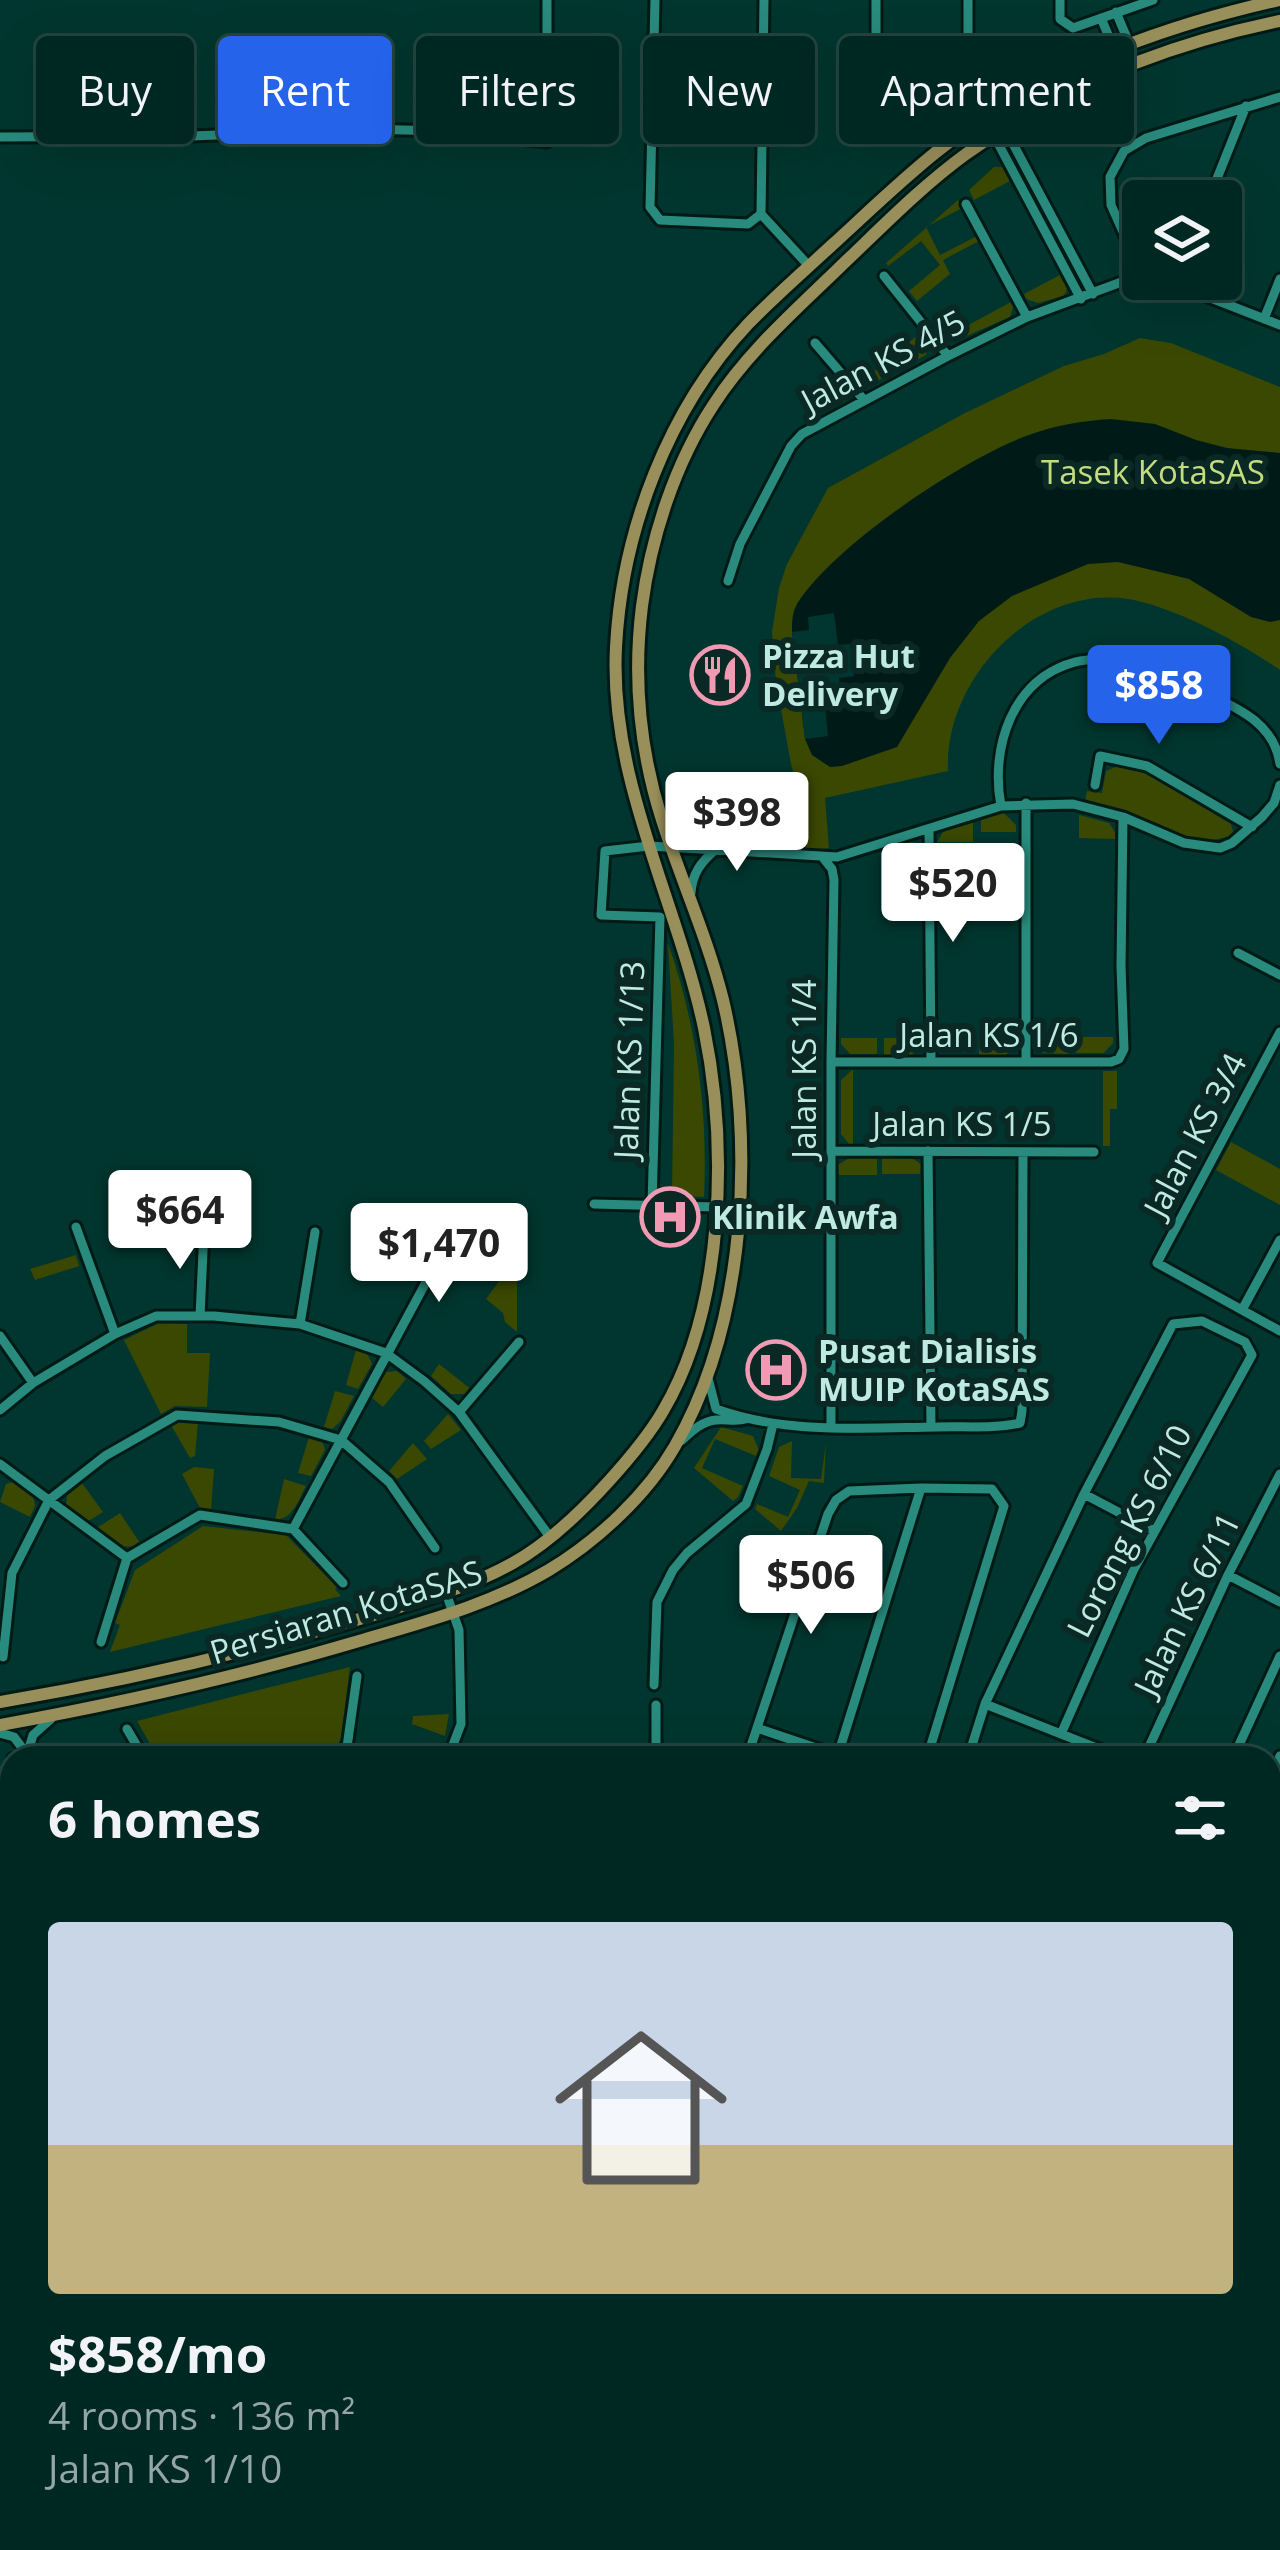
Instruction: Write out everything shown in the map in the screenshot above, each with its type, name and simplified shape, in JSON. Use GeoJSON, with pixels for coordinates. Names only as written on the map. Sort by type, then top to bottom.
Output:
{"type":"FeatureCollection","features":[{"type":"Feature","properties":{"kind":"main road","name":"Persiaran KotaSAS"},"geometry":{"type":"LineString","coordinates":[[1134,42],[1224,12],[1279,0]]}},
{"type":"Feature","properties":{"kind":"main road","name":"Persiaran KotaSAS"},"geometry":{"type":"LineString","coordinates":[[1134,63],[1280,21]]}},
{"type":"Feature","properties":{"kind":"main road","name":"Persiaran KotaSAS"},"geometry":{"type":"LineString","coordinates":[[0,1702],[102,1684],[334,1627],[446,1593],[509,1565],[550,1538],[605,1486],[666,1406],[687,1360],[710,1266],[717,1135],[704,1029],[624,749],[616,669],[621,597],[636,527],[675,431],[703,382],[750,322],[901,182],[951,144]]}},
{"type":"Feature","properties":{"kind":"main road","name":"Persiaran KotaSAS"},"geometry":{"type":"LineString","coordinates":[[0,1729],[175,1691],[453,1613],[517,1587],[580,1549],[636,1496],[676,1445],[707,1375],[723,1323],[740,1208],[739,1131],[725,1013],[659,811],[640,718],[642,605],[657,535],[694,439],[727,386],[775,330],[935,179],[983,144]]}},
{"type":"Feature","properties":{"kind":"street"},"geometry":{"type":"LineString","coordinates":[[0,137],[363,130],[446,131],[547,142],[547,0]]}},
{"type":"Feature","properties":{"kind":"street"},"geometry":{"type":"LineString","coordinates":[[655,0],[650,207],[661,220],[748,224],[761,214]]}},
{"type":"Feature","properties":{"kind":"street"},"geometry":{"type":"LineString","coordinates":[[764,0],[761,214],[809,266]]}},
{"type":"Feature","properties":{"kind":"street"},"geometry":{"type":"LineString","coordinates":[[876,0],[876,84],[892,100],[951,98],[968,81],[968,0]]}},
{"type":"Feature","properties":{"kind":"street"},"geometry":{"type":"LineString","coordinates":[[1060,0],[1060,19],[1073,28],[1152,0]]}},
{"type":"Feature","properties":{"kind":"street"},"geometry":{"type":"LineString","coordinates":[[1117,12],[1127,36]]}},
{"type":"Feature","properties":{"kind":"street"},"geometry":{"type":"LineString","coordinates":[[1101,18],[1109,36]]}},
{"type":"Feature","properties":{"kind":"street"},"geometry":{"type":"LineString","coordinates":[[1122,229],[1111,205],[1109,184],[1124,151],[1146,137],[1280,97]]}},
{"type":"Feature","properties":{"kind":"street"},"geometry":{"type":"LineString","coordinates":[[1216,180],[1246,106]]}},
{"type":"Feature","properties":{"kind":"street"},"geometry":{"type":"LineString","coordinates":[[1006,144],[1081,299]]}},
{"type":"Feature","properties":{"kind":"street"},"geometry":{"type":"LineString","coordinates":[[1007,144],[1093,294]]}},
{"type":"Feature","properties":{"kind":"street"},"geometry":{"type":"LineString","coordinates":[[966,204],[1027,317]]}},
{"type":"Feature","properties":{"kind":"street"},"geometry":{"type":"LineString","coordinates":[[884,276],[948,356]]}},
{"type":"Feature","properties":{"kind":"street"},"geometry":{"type":"LineString","coordinates":[[1264,319],[1280,279]]}},
{"type":"Feature","properties":{"kind":"street","name":"Jalan KS 4/5"},"geometry":{"type":"LineString","coordinates":[[728,581],[740,544],[796,439],[1027,317],[1122,282]]}},
{"type":"Feature","properties":{"kind":"street"},"geometry":{"type":"LineString","coordinates":[[1219,300],[1280,325]]}},
{"type":"Feature","properties":{"kind":"street"},"geometry":{"type":"LineString","coordinates":[[815,343],[864,400]]}},
{"type":"Feature","properties":{"kind":"street"},"geometry":{"type":"LineString","coordinates":[[1001,806],[996,782],[1001,743],[1022,699],[1040,680],[1066,665],[1122,660]]}},
{"type":"Feature","properties":{"kind":"street"},"geometry":{"type":"LineString","coordinates":[[1194,686],[1257,721],[1273,743],[1280,764]]}},
{"type":"Feature","properties":{"kind":"street"},"geometry":{"type":"LineString","coordinates":[[1095,785],[1100,756],[1141,764],[1252,827]]}},
{"type":"Feature","properties":{"kind":"street"},"geometry":{"type":"LineString","coordinates":[[649,846],[824,859],[1001,806],[1026,803],[1073,804],[1123,817],[1184,843],[1220,848],[1252,827],[1274,803],[1280,785]]}},
{"type":"Feature","properties":{"kind":"street"},"geometry":{"type":"LineString","coordinates":[[1026,803],[1027,1062]]}},
{"type":"Feature","properties":{"kind":"street"},"geometry":{"type":"LineString","coordinates":[[659,811],[682,834],[715,850]]}},
{"type":"Feature","properties":{"kind":"street","name":"Jalan KS 1/6"},"geometry":{"type":"LineString","coordinates":[[831,1062],[1119,1059],[1124,1049],[1123,817]]}},
{"type":"Feature","properties":{"kind":"street"},"geometry":{"type":"LineString","coordinates":[[929,829],[932,1062]]}},
{"type":"Feature","properties":{"kind":"street","name":"Jalan KS 1/13"},"geometry":{"type":"LineString","coordinates":[[649,846],[604,851],[601,915],[660,916],[652,1205]]}},
{"type":"Feature","properties":{"kind":"street"},"geometry":{"type":"LineString","coordinates":[[693,910],[693,877],[715,850]]}},
{"type":"Feature","properties":{"kind":"street","name":"Jalan KS 1/4"},"geometry":{"type":"LineString","coordinates":[[824,859],[834,880],[831,1428]]}},
{"type":"Feature","properties":{"kind":"street"},"geometry":{"type":"LineString","coordinates":[[1238,953],[1280,975]]}},
{"type":"Feature","properties":{"kind":"street","name":"Jalan KS 3/4"},"geometry":{"type":"LineString","coordinates":[[1242,1310],[1157,1263],[1280,1032]]}},
{"type":"Feature","properties":{"kind":"street","name":"Jalan KS 1/5"},"geometry":{"type":"LineString","coordinates":[[831,1151],[1094,1152]]}},
{"type":"Feature","properties":{"kind":"street"},"geometry":{"type":"LineString","coordinates":[[928,1151],[931,1427]]}},
{"type":"Feature","properties":{"kind":"street"},"geometry":{"type":"LineString","coordinates":[[707,1375],[716,1409],[772,1424],[831,1428],[1017,1425],[1022,1418],[1023,1151]]}},
{"type":"Feature","properties":{"kind":"street"},"geometry":{"type":"LineString","coordinates":[[594,1204],[716,1207]]}},
{"type":"Feature","properties":{"kind":"street"},"geometry":{"type":"LineString","coordinates":[[76,1227],[115,1334]]}},
{"type":"Feature","properties":{"kind":"street"},"geometry":{"type":"LineString","coordinates":[[200,1316],[204,1231]]}},
{"type":"Feature","properties":{"kind":"street"},"geometry":{"type":"LineString","coordinates":[[300,1324],[315,1232]]}},
{"type":"Feature","properties":{"kind":"street"},"geometry":{"type":"LineString","coordinates":[[292,1529],[452,1234]]}},
{"type":"Feature","properties":{"kind":"street"},"geometry":{"type":"LineString","coordinates":[[1280,1240],[1242,1310],[1280,1331]]}},
{"type":"Feature","properties":{"kind":"street"},"geometry":{"type":"LineString","coordinates":[[0,1410],[33,1383],[115,1334],[156,1316],[300,1324],[386,1353],[459,1412],[550,1538]]}},
{"type":"Feature","properties":{"kind":"street","name":"Lorong KS 6/10"},"geometry":{"type":"LineString","coordinates":[[1061,1734],[1134,1570],[1252,1354],[1245,1342],[1202,1321],[1173,1324],[1084,1494]]}},
{"type":"Feature","properties":{"kind":"street"},"geometry":{"type":"LineString","coordinates":[[0,1336],[33,1383]]}},
{"type":"Feature","properties":{"kind":"street"},"geometry":{"type":"LineString","coordinates":[[459,1412],[518,1342]]}},
{"type":"Feature","properties":{"kind":"street"},"geometry":{"type":"LineString","coordinates":[[3,1657],[12,1574],[49,1500],[105,1456],[177,1415],[279,1422],[341,1440],[389,1482],[435,1548]]}},
{"type":"Feature","properties":{"kind":"street"},"geometry":{"type":"LineString","coordinates":[[676,1445],[712,1420],[746,1419]]}},
{"type":"Feature","properties":{"kind":"street"},"geometry":{"type":"LineString","coordinates":[[654,1685],[657,1603],[687,1553],[746,1504],[772,1424]]}},
{"type":"Feature","properties":{"kind":"street"},"geometry":{"type":"LineString","coordinates":[[0,1464],[127,1558]]}},
{"type":"Feature","properties":{"kind":"street","name":"Jalan KS 6/11"},"geometry":{"type":"LineString","coordinates":[[1150,1746],[1280,1474]]}},
{"type":"Feature","properties":{"kind":"street"},"geometry":{"type":"LineString","coordinates":[[843,1746],[921,1488]]}},
{"type":"Feature","properties":{"kind":"street"},"geometry":{"type":"LineString","coordinates":[[751,1746],[836,1500],[849,1492],[992,1489],[1004,1506],[931,1746]]}},
{"type":"Feature","properties":{"kind":"street"},"geometry":{"type":"LineString","coordinates":[[972,1746],[986,1704],[1084,1494],[1154,1532]]}},
{"type":"Feature","properties":{"kind":"street"},"geometry":{"type":"LineString","coordinates":[[101,1642],[127,1558],[200,1515],[292,1529],[343,1583]]}},
{"type":"Feature","properties":{"kind":"street"},"geometry":{"type":"LineString","coordinates":[[1228,1575],[1280,1602]]}},
{"type":"Feature","properties":{"kind":"street"},"geometry":{"type":"LineString","coordinates":[[446,1593],[460,1639],[461,1724],[453,1746]]}},
{"type":"Feature","properties":{"kind":"street"},"geometry":{"type":"LineString","coordinates":[[1239,1746],[1280,1656]]}},
{"type":"Feature","properties":{"kind":"street"},"geometry":{"type":"LineString","coordinates":[[347,1746],[357,1676]]}},
{"type":"Feature","properties":{"kind":"street"},"geometry":{"type":"LineString","coordinates":[[986,1704],[1092,1746]]}},
{"type":"Feature","properties":{"kind":"street"},"geometry":{"type":"LineString","coordinates":[[656,1705],[656,1746]]}},
{"type":"Feature","properties":{"kind":"street"},"geometry":{"type":"LineString","coordinates":[[30,1746],[36,1730],[58,1714]]}},
{"type":"Feature","properties":{"kind":"street"},"geometry":{"type":"LineString","coordinates":[[757,1728],[809,1746]]}},
{"type":"Feature","properties":{"kind":"street"},"geometry":{"type":"LineString","coordinates":[[128,1729],[137,1746]]}},
{"type":"Feature","properties":{"kind":"green space"},"geometry":{"type":"Polygon","coordinates":[[[994,167],[1003,167],[1010,181],[974,200],[969,190],[994,167]]]}},
{"type":"Feature","properties":{"kind":"green space"},"geometry":{"type":"Polygon","coordinates":[[[958,200],[962,208],[929,225],[958,200]]]}},
{"type":"Feature","properties":{"kind":"green space"},"geometry":{"type":"Polygon","coordinates":[[[926,228],[940,255],[977,236],[979,241],[943,260],[950,274],[917,301],[909,291],[940,265],[921,241],[888,266],[886,263],[926,228]]]}},
{"type":"Feature","properties":{"kind":"green space"},"geometry":{"type":"Polygon","coordinates":[[[1060,275],[1067,289],[1064,296],[1038,303],[1026,299],[1024,294],[1060,275]]]}},
{"type":"Feature","properties":{"kind":"green space"},"geometry":{"type":"Polygon","coordinates":[[[1011,302],[1010,317],[957,340],[946,337],[937,326],[948,318],[959,330],[1011,302]]]}},
{"type":"Feature","properties":{"kind":"green space"},"geometry":{"type":"Polygon","coordinates":[[[919,334],[928,347],[926,355],[873,383],[863,381],[919,334]]]}},
{"type":"Feature","properties":{"kind":"green space","name":"Tasek KotaSAS"},"geometry":{"type":"Polygon","coordinates":[[[1140,338],[1171,343],[1280,387],[1280,670],[1207,627],[1146,603],[1093,599],[1060,607],[1001,645],[978,672],[961,703],[951,736],[948,771],[825,798],[829,848],[805,851],[803,804],[776,682],[772,632],[787,564],[828,488],[965,413],[1064,366],[1140,338]]]}},
{"type":"Feature","properties":{"kind":"green space"},"geometry":{"type":"Polygon","coordinates":[[[832,374],[845,390],[845,401],[817,415],[805,398],[832,374]]]}},
{"type":"Feature","properties":{"kind":"green space"},"geometry":{"type":"Polygon","coordinates":[[[1118,766],[1151,775],[1231,824],[1234,835],[1202,843],[1085,803],[1087,791],[1102,793],[1106,771],[1118,766]]]}},
{"type":"Feature","properties":{"kind":"green space"},"geometry":{"type":"Polygon","coordinates":[[[1002,811],[1016,825],[1016,832],[981,832],[981,819],[1002,811]]]}},
{"type":"Feature","properties":{"kind":"green space"},"geometry":{"type":"Polygon","coordinates":[[[1079,815],[1109,823],[1115,839],[1079,838],[1079,815]]]}},
{"type":"Feature","properties":{"kind":"green space"},"geometry":{"type":"Polygon","coordinates":[[[973,819],[973,842],[937,842],[946,827],[973,819]]]}},
{"type":"Feature","properties":{"kind":"green space"},"geometry":{"type":"Polygon","coordinates":[[[910,840],[921,848],[921,861],[884,861],[884,850],[910,840]]]}},
{"type":"Feature","properties":{"kind":"green space"},"geometry":{"type":"Polygon","coordinates":[[[668,943],[698,1068],[704,1197],[672,1196],[674,1044],[668,943]]]}},
{"type":"Feature","properties":{"kind":"green space"},"geometry":{"type":"Polygon","coordinates":[[[1032,1037],[1068,1037],[1068,1054],[1041,1053],[1032,1037]]]}},
{"type":"Feature","properties":{"kind":"green space"},"geometry":{"type":"Polygon","coordinates":[[[1076,1037],[1113,1037],[1113,1043],[1104,1053],[1076,1053],[1076,1037]]]}},
{"type":"Feature","properties":{"kind":"green space"},"geometry":{"type":"Polygon","coordinates":[[[841,1038],[877,1038],[877,1054],[850,1054],[841,1038]]]}},
{"type":"Feature","properties":{"kind":"green space"},"geometry":{"type":"Polygon","coordinates":[[[884,1038],[921,1038],[921,1045],[912,1055],[884,1055],[884,1038]]]}},
{"type":"Feature","properties":{"kind":"green space"},"geometry":{"type":"Polygon","coordinates":[[[979,1039],[1015,1039],[1015,1045],[1006,1055],[979,1055],[979,1039]]]}},
{"type":"Feature","properties":{"kind":"green space"},"geometry":{"type":"Polygon","coordinates":[[[853,1069],[853,1144],[849,1144],[841,1134],[841,1080],[853,1069]]]}},
{"type":"Feature","properties":{"kind":"green space"},"geometry":{"type":"Polygon","coordinates":[[[1103,1071],[1117,1071],[1110,1146],[1103,1146],[1103,1071]]]}},
{"type":"Feature","properties":{"kind":"green space"},"geometry":{"type":"Polygon","coordinates":[[[1231,1142],[1280,1169],[1280,1205],[1216,1170],[1231,1142]]]}},
{"type":"Feature","properties":{"kind":"green space"},"geometry":{"type":"Polygon","coordinates":[[[882,1157],[910,1157],[921,1164],[920,1174],[882,1174],[882,1157]]]}},
{"type":"Feature","properties":{"kind":"green space"},"geometry":{"type":"Polygon","coordinates":[[[849,1158],[877,1158],[877,1175],[839,1175],[838,1165],[849,1158]]]}},
{"type":"Feature","properties":{"kind":"green space"},"geometry":{"type":"Polygon","coordinates":[[[392,1228],[445,1229],[431,1254],[392,1228]]]}},
{"type":"Feature","properties":{"kind":"green space"},"geometry":{"type":"Polygon","coordinates":[[[481,1239],[507,1253],[500,1264],[457,1241],[481,1239]]]}},
{"type":"Feature","properties":{"kind":"green space"},"geometry":{"type":"Polygon","coordinates":[[[76,1255],[79,1266],[35,1280],[30,1269],[76,1255]]]}},
{"type":"Feature","properties":{"kind":"green space"},"geometry":{"type":"Polygon","coordinates":[[[510,1266],[517,1271],[517,1332],[486,1299],[510,1266]]]}},
{"type":"Feature","properties":{"kind":"green space"},"geometry":{"type":"Polygon","coordinates":[[[159,1323],[187,1324],[187,1353],[210,1353],[207,1407],[175,1406],[161,1414],[124,1340],[159,1323]]]}},
{"type":"Feature","properties":{"kind":"green space"},"geometry":{"type":"Polygon","coordinates":[[[356,1350],[367,1353],[372,1364],[358,1389],[346,1385],[356,1350]]]}},
{"type":"Feature","properties":{"kind":"green space"},"geometry":{"type":"Polygon","coordinates":[[[439,1364],[472,1390],[451,1394],[431,1376],[439,1364]]]}},
{"type":"Feature","properties":{"kind":"green space"},"geometry":{"type":"Polygon","coordinates":[[[397,1371],[406,1379],[383,1407],[371,1397],[386,1372],[397,1371]]]}},
{"type":"Feature","properties":{"kind":"green space"},"geometry":{"type":"Polygon","coordinates":[[[335,1391],[354,1396],[332,1429],[324,1427],[335,1391]]]}},
{"type":"Feature","properties":{"kind":"green space"},"geometry":{"type":"Polygon","coordinates":[[[448,1414],[461,1430],[431,1449],[424,1441],[448,1414]]]}},
{"type":"Feature","properties":{"kind":"green space"},"geometry":{"type":"Polygon","coordinates":[[[179,1420],[198,1422],[195,1456],[190,1458],[171,1425],[179,1420]]]}},
{"type":"Feature","properties":{"kind":"green space"},"geometry":{"type":"Polygon","coordinates":[[[721,1427],[753,1436],[759,1450],[756,1456],[715,1439],[702,1468],[743,1486],[733,1501],[694,1468],[721,1427]]]}},
{"type":"Feature","properties":{"kind":"green space"},"geometry":{"type":"Polygon","coordinates":[[[309,1437],[322,1440],[325,1450],[311,1476],[298,1473],[309,1437]]]}},
{"type":"Feature","properties":{"kind":"green space"},"geometry":{"type":"Polygon","coordinates":[[[792,1441],[791,1478],[821,1479],[826,1443],[824,1483],[809,1481],[781,1531],[755,1509],[757,1504],[788,1517],[800,1490],[769,1476],[779,1447],[792,1441]]]}},
{"type":"Feature","properties":{"kind":"green space"},"geometry":{"type":"Polygon","coordinates":[[[413,1443],[427,1459],[397,1479],[389,1471],[413,1443]]]}},
{"type":"Feature","properties":{"kind":"green space"},"geometry":{"type":"Polygon","coordinates":[[[194,1467],[214,1469],[211,1511],[201,1510],[182,1474],[194,1467]]]}},
{"type":"Feature","properties":{"kind":"green space"},"geometry":{"type":"Polygon","coordinates":[[[284,1479],[306,1486],[291,1513],[275,1520],[284,1479]]]}},
{"type":"Feature","properties":{"kind":"green space"},"geometry":{"type":"Polygon","coordinates":[[[16,1481],[33,1494],[30,1517],[0,1502],[6,1484],[16,1481]]]}},
{"type":"Feature","properties":{"kind":"green space"},"geometry":{"type":"Polygon","coordinates":[[[82,1483],[103,1512],[87,1522],[66,1506],[67,1495],[82,1483]]]}},
{"type":"Feature","properties":{"kind":"green space"},"geometry":{"type":"Polygon","coordinates":[[[120,1513],[142,1546],[118,1546],[95,1529],[120,1513]]]}},
{"type":"Feature","properties":{"kind":"green space"},"geometry":{"type":"Polygon","coordinates":[[[203,1526],[286,1535],[341,1596],[110,1652],[120,1625],[115,1623],[135,1570],[203,1526]]]}},
{"type":"Feature","properties":{"kind":"green space"},"geometry":{"type":"Polygon","coordinates":[[[350,1667],[341,1739],[336,1746],[151,1746],[137,1721],[350,1667]]]}},
{"type":"Feature","properties":{"kind":"green space"},"geometry":{"type":"Polygon","coordinates":[[[449,1714],[445,1736],[412,1724],[413,1716],[449,1714]]]}},
{"type":"Feature","properties":{"kind":"water"},"geometry":{"type":"Polygon","coordinates":[[[1111,419],[1155,424],[1227,448],[1280,453],[1280,620],[1251,617],[1189,579],[1118,562],[1088,564],[1012,596],[979,621],[950,658],[897,747],[842,766],[830,767],[812,755],[805,739],[792,628],[795,607],[815,581],[869,531],[970,463],[1039,432],[1111,419]]]}},
{"type":"Feature","properties":{"kind":"pier"},"geometry":{"type":"Polygon","coordinates":[[[834,613],[838,645],[850,644],[854,676],[839,678],[840,691],[815,695],[816,706],[825,705],[828,736],[805,739],[792,632],[809,630],[808,617],[834,613]]]}},
{"type":"Feature","properties":{"kind":"place","name":"Pizza Hut Delivery"},"geometry":{"type":"Point","coordinates":[720,675]}},
{"type":"Feature","properties":{"kind":"place","name":"Klinik Awfa"},"geometry":{"type":"Point","coordinates":[670,1217]}},
{"type":"Feature","properties":{"kind":"place","name":"Pusat Dialisis MUIP KotaSAS"},"geometry":{"type":"Point","coordinates":[776,1370]}}]}
